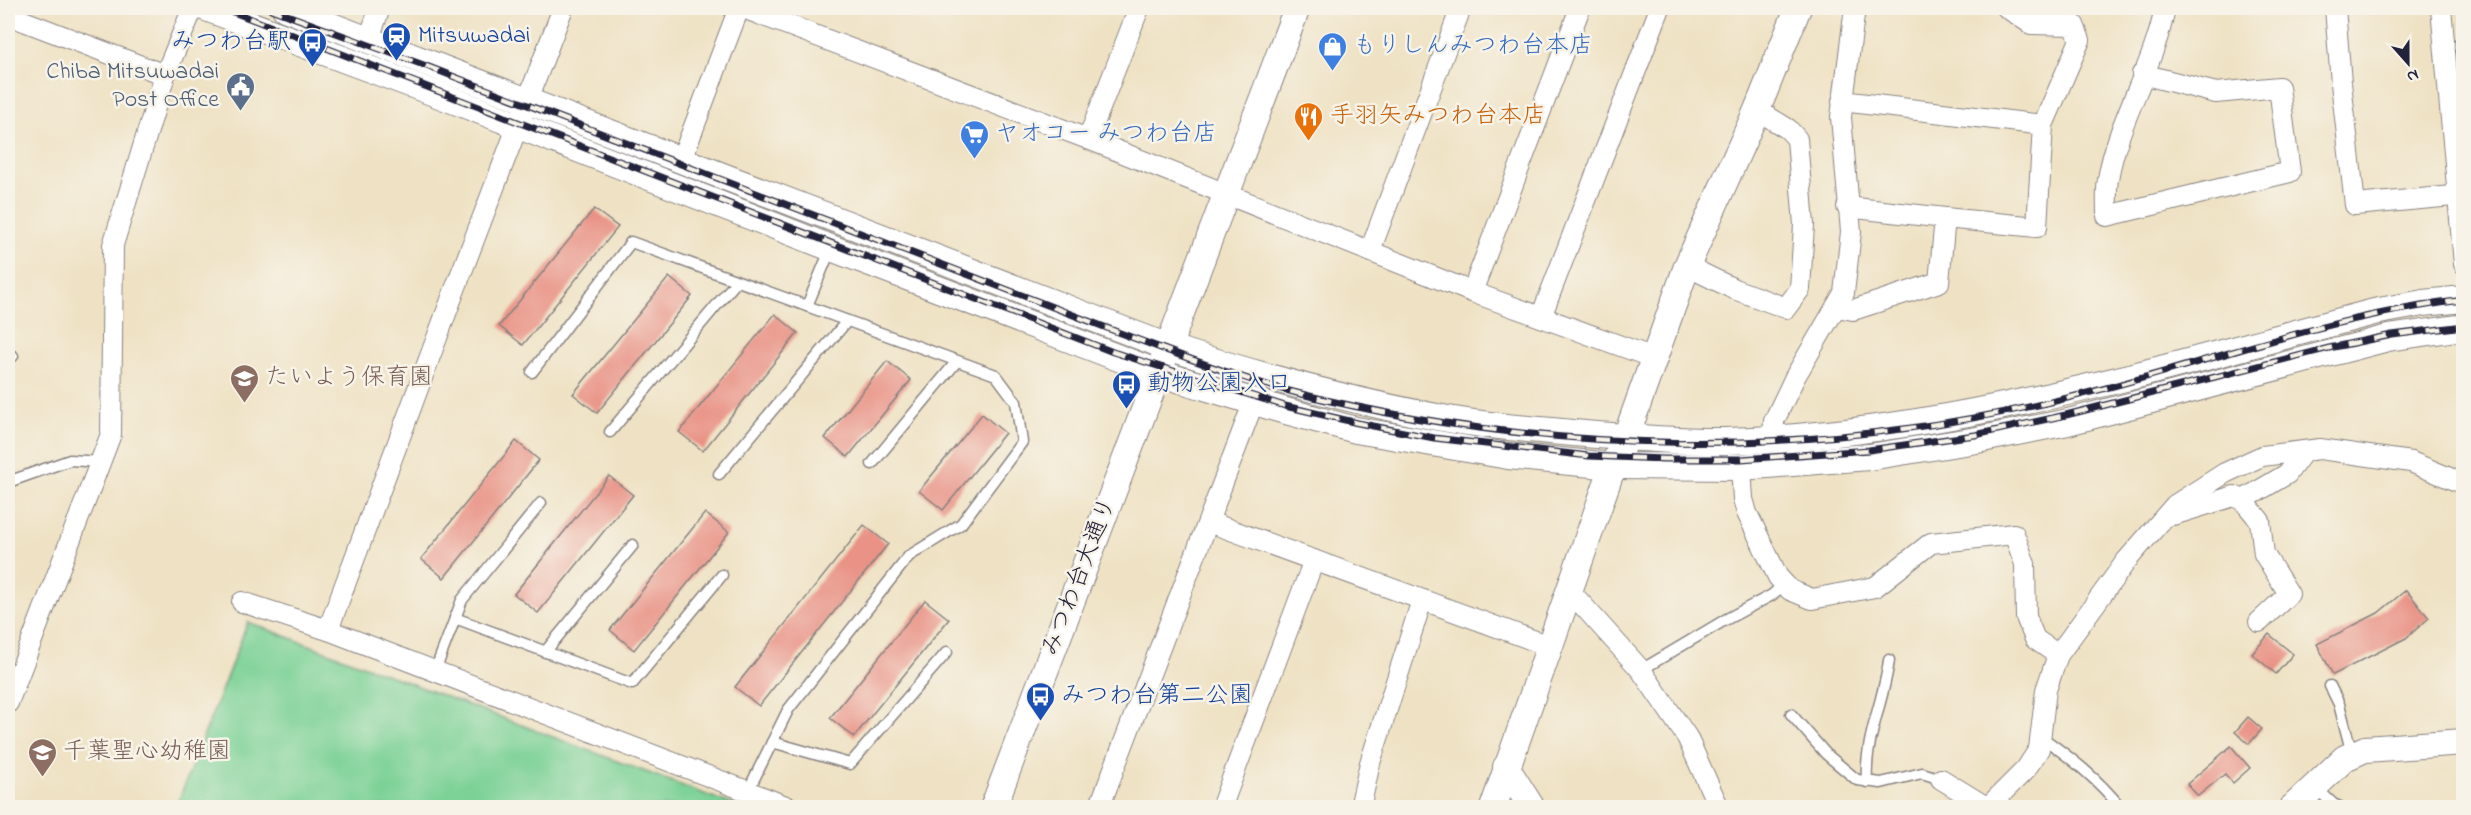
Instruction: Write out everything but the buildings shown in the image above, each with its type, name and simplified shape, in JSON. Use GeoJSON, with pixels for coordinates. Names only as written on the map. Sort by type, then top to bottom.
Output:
{"type":"FeatureCollection","features":[{"type":"Feature","properties":{"kind":"street"},"geometry":{"type":"LineString","coordinates":[[8,703],[111,434],[113,245],[165,75],[193,8]]}},
{"type":"Feature","properties":{"kind":"street"},"geometry":{"type":"LineString","coordinates":[[206,8],[1158,373],[1356,430],[1508,456],[1613,466],[1742,467],[1869,457],[1977,440],[2068,422],[2388,338],[2463,327]]}},
{"type":"Feature","properties":{"kind":"street"},"geometry":{"type":"LineString","coordinates":[[285,8],[369,38],[681,161],[1168,347],[1293,386],[1440,418],[1509,428],[1626,437],[1725,441],[1864,431],[1972,413],[2061,394],[2373,312],[2463,299]]}},
{"type":"Feature","properties":{"kind":"street"},"geometry":{"type":"LineString","coordinates":[[369,38],[380,8]]}},
{"type":"Feature","properties":{"kind":"street"},"geometry":{"type":"LineString","coordinates":[[328,630],[563,8]]}},
{"type":"Feature","properties":{"kind":"street"},"geometry":{"type":"LineString","coordinates":[[681,161],[741,8],[1088,139],[1472,292],[1654,357]]}},
{"type":"Feature","properties":{"kind":"street"},"geometry":{"type":"LineString","coordinates":[[1088,139],[1139,8]]}},
{"type":"Feature","properties":{"kind":"street","name":"みつわ台大通り"},"geometry":{"type":"LineString","coordinates":[[993,807],[1297,8]]}},
{"type":"Feature","properties":{"kind":"street"},"geometry":{"type":"LineString","coordinates":[[1370,251],[1461,8]]}},
{"type":"Feature","properties":{"kind":"street"},"geometry":{"type":"LineString","coordinates":[[1472,292],[1580,8]]}},
{"type":"Feature","properties":{"kind":"street"},"geometry":{"type":"LineString","coordinates":[[1541,317],[1660,8]]}},
{"type":"Feature","properties":{"kind":"street"},"geometry":{"type":"LineString","coordinates":[[1493,807],[1613,466],[1626,437],[1687,266],[1757,110],[1798,8]]}},
{"type":"Feature","properties":{"kind":"street"},"geometry":{"type":"LineString","coordinates":[[1773,438],[1774,421],[1796,377],[1844,293],[1851,232],[1840,117],[1855,8]]}},
{"type":"Feature","properties":{"kind":"street"},"geometry":{"type":"LineString","coordinates":[[1847,207],[2037,227],[2043,125],[2080,40],[2074,25],[2031,24],[2007,8]]}},
{"type":"Feature","properties":{"kind":"street"},"geometry":{"type":"LineString","coordinates":[[2142,74],[2216,93],[2279,87],[2290,172],[2107,216],[2107,181],[2120,132],[2142,74],[2161,30],[2165,8]]}},
{"type":"Feature","properties":{"kind":"street"},"geometry":{"type":"LineString","coordinates":[[2335,8],[2355,205],[2460,196]]}},
{"type":"Feature","properties":{"kind":"street"},"geometry":{"type":"LineString","coordinates":[[2440,8],[2460,196],[2463,264]]}},
{"type":"Feature","properties":{"kind":"street"},"geometry":{"type":"LineString","coordinates":[[8,15],[165,75]]}},
{"type":"Feature","properties":{"kind":"street"},"geometry":{"type":"LineString","coordinates":[[1842,101],[2043,125]]}},
{"type":"Feature","properties":{"kind":"street"},"geometry":{"type":"LineString","coordinates":[[1687,266],[1734,289],[1786,308],[1800,289],[1804,225],[1797,140],[1788,129],[1757,110]]}},
{"type":"Feature","properties":{"kind":"street"},"geometry":{"type":"LineString","coordinates":[[1836,308],[1853,310],[1939,282],[1945,218]]}},
{"type":"Feature","properties":{"kind":"street"},"geometry":{"type":"LineString","coordinates":[[1099,807],[1254,401]]}},
{"type":"Feature","properties":{"kind":"street"},"geometry":{"type":"LineString","coordinates":[[1941,779],[1988,807],[2026,769],[2039,749],[2046,690],[2058,655],[2127,560],[2175,505],[2234,469],[2262,456],[2320,449],[2411,462],[2463,484]]}},
{"type":"Feature","properties":{"kind":"street"},"geometry":{"type":"LineString","coordinates":[[2243,500],[2287,474],[2304,451]]}},
{"type":"Feature","properties":{"kind":"street"},"geometry":{"type":"LineString","coordinates":[[1742,467],[1743,499],[1747,513],[1783,585],[1812,599],[1875,588],[1931,543],[2014,534],[2025,564],[2026,617],[2035,639],[2058,655]]}},
{"type":"Feature","properties":{"kind":"street"},"geometry":{"type":"LineString","coordinates":[[2164,518],[2234,496],[2243,500],[2260,520],[2264,554],[2289,594],[2259,622]]}},
{"type":"Feature","properties":{"kind":"street"},"geometry":{"type":"LineString","coordinates":[[1209,522],[1549,646]]}},
{"type":"Feature","properties":{"kind":"street"},"geometry":{"type":"LineString","coordinates":[[1221,807],[1314,560]]}},
{"type":"Feature","properties":{"kind":"street"},"geometry":{"type":"LineString","coordinates":[[1569,590],[1641,670],[1687,737],[1719,807]]}},
{"type":"Feature","properties":{"kind":"street"},"geometry":{"type":"LineString","coordinates":[[1360,807],[1370,763],[1422,600]]}},
{"type":"Feature","properties":{"kind":"street"},"geometry":{"type":"LineString","coordinates":[[242,602],[328,630],[791,807]]}},
{"type":"Feature","properties":{"kind":"street"},"geometry":{"type":"LineString","coordinates":[[2292,807],[2345,758],[2365,749],[2463,742]]}},
{"type":"Feature","properties":{"kind":"street"},"geometry":{"type":"LineString","coordinates":[[1506,767],[1532,807]]}},
{"type":"Feature","properties":{"kind":"lane"},"geometry":{"type":"LineString","coordinates":[[532,372],[631,242],[996,375],[1016,402],[1022,442],[961,524],[909,556],[788,710],[748,791]]}},
{"type":"Feature","properties":{"kind":"lane"},"geometry":{"type":"LineString","coordinates":[[807,306],[831,248]]}},
{"type":"Feature","properties":{"kind":"lane"},"geometry":{"type":"LineString","coordinates":[[610,432],[737,281]]}},
{"type":"Feature","properties":{"kind":"lane"},"geometry":{"type":"LineString","coordinates":[[719,474],[847,321]]}},
{"type":"Feature","properties":{"kind":"lane"},"geometry":{"type":"LineString","coordinates":[[872,464],[957,361]]}},
{"type":"Feature","properties":{"kind":"lane"},"geometry":{"type":"LineString","coordinates":[[8,482],[70,460],[100,462]]}},
{"type":"Feature","properties":{"kind":"lane"},"geometry":{"type":"LineString","coordinates":[[435,671],[462,600],[541,502]]}},
{"type":"Feature","properties":{"kind":"lane"},"geometry":{"type":"LineString","coordinates":[[545,652],[633,545]]}},
{"type":"Feature","properties":{"kind":"lane"},"geometry":{"type":"LineString","coordinates":[[455,618],[632,684],[722,575]]}},
{"type":"Feature","properties":{"kind":"lane"},"geometry":{"type":"LineString","coordinates":[[1641,670],[1772,595],[1783,585]]}},
{"type":"Feature","properties":{"kind":"lane"},"geometry":{"type":"LineString","coordinates":[[772,742],[850,764],[947,652]]}},
{"type":"Feature","properties":{"kind":"lane"},"geometry":{"type":"LineString","coordinates":[[1867,782],[1865,760],[1874,719],[1885,687],[1889,660]]}},
{"type":"Feature","properties":{"kind":"lane"},"geometry":{"type":"LineString","coordinates":[[2330,686],[2339,704],[2352,754]]}},
{"type":"Feature","properties":{"kind":"lane"},"geometry":{"type":"LineString","coordinates":[[1791,714],[1826,754],[1857,780],[1881,783],[1922,773],[1941,779]]}},
{"type":"Feature","properties":{"kind":"lane"},"geometry":{"type":"LineString","coordinates":[[2040,736],[2070,757],[2107,790],[2121,807]]}},
{"type":"Feature","properties":{"kind":"lane"},"geometry":{"type":"LineString","coordinates":[[2314,786],[2333,804],[2342,807]]}},
{"type":"Feature","properties":{"kind":"green space"},"geometry":{"type":"Polygon","coordinates":[[[248,622],[739,807],[176,807],[248,622]]]}},
{"type":"Feature","properties":{"kind":"railway"},"geometry":{"type":"LineString","coordinates":[[223,8],[1113,352],[1285,406],[1434,438],[1589,456],[1664,459],[1741,459],[1869,450],[1975,435],[2066,415],[2329,348],[2392,335],[2464,326]]}},
{"type":"Feature","properties":{"kind":"railway"},"geometry":{"type":"LineString","coordinates":[[268,8],[429,67],[1120,333],[1230,373],[1297,393],[1391,414],[1485,429],[1580,438],[1676,442],[1771,441],[1866,433],[1961,420],[2055,401],[2360,318],[2464,300]]}},
{"type":"Feature","properties":{"kind":"place","name":"Mitsuwadai"},"geometry":{"type":"Point","coordinates":[397,62]}},
{"type":"Feature","properties":{"kind":"place","name":"みつわ台駅"},"geometry":{"type":"Point","coordinates":[312,68]}},
{"type":"Feature","properties":{"kind":"place","name":"もりしんみつわ台本店"},"geometry":{"type":"Point","coordinates":[1332,72]}},
{"type":"Feature","properties":{"kind":"place","name":"Chiba Mitsuwadai Post Office"},"geometry":{"type":"Point","coordinates":[240,112]}},
{"type":"Feature","properties":{"kind":"place","name":"手羽矢みつわ台本店"},"geometry":{"type":"Point","coordinates":[1309,142]}},
{"type":"Feature","properties":{"kind":"place","name":"ヤオコー みつわ台店"},"geometry":{"type":"Point","coordinates":[974,160]}},
{"type":"Feature","properties":{"kind":"place","name":"たいよう保育園"},"geometry":{"type":"Point","coordinates":[244,404]}},
{"type":"Feature","properties":{"kind":"place","name":"動物公園入口"},"geometry":{"type":"Point","coordinates":[1126,410]}},
{"type":"Feature","properties":{"kind":"place","name":"みつわ台第二公園"},"geometry":{"type":"Point","coordinates":[1040,722]}},
{"type":"Feature","properties":{"kind":"place","name":"千葉聖心幼稚園"},"geometry":{"type":"Point","coordinates":[42,778]}}]}
